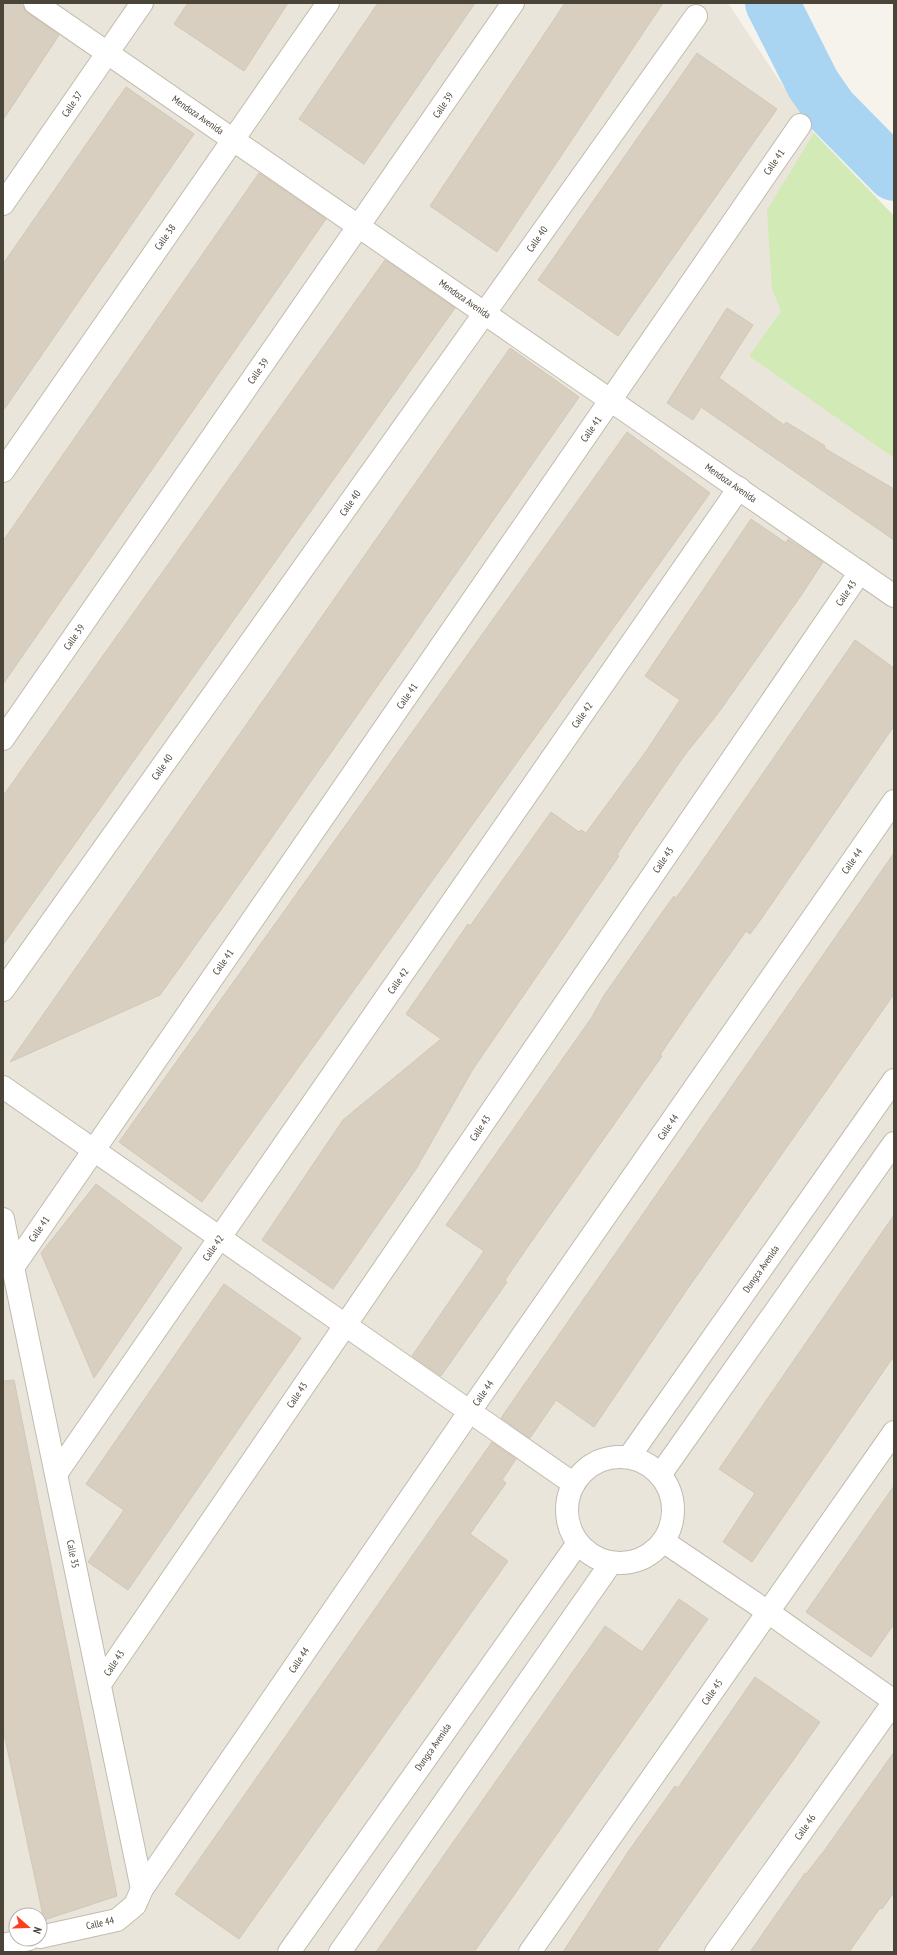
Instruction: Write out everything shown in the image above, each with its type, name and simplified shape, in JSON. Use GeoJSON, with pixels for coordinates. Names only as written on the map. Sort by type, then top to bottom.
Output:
{"type":"FeatureCollection","features":[{"type":"Feature","properties":{"kind":"street","name":"Mendoza Avenida"},"geometry":{"type":"LineString","coordinates":[[35,3],[894,596]]}},
{"type":"Feature","properties":{"kind":"street","name":"Calle 37"},"geometry":{"type":"LineString","coordinates":[[3,204],[142,3]]}},
{"type":"Feature","properties":{"kind":"street","name":"Calle 38"},"geometry":{"type":"LineString","coordinates":[[3,471],[328,3]]}},
{"type":"Feature","properties":{"kind":"street","name":"Calle 39"},"geometry":{"type":"LineString","coordinates":[[3,739],[513,3]]}},
{"type":"Feature","properties":{"kind":"street","name":"Calle 40"},"geometry":{"type":"LineString","coordinates":[[3,990],[696,16]]}},
{"type":"Feature","properties":{"kind":"street","name":"Calle 41"},"geometry":{"type":"LineString","coordinates":[[14,1266],[800,125]]}},
{"type":"Feature","properties":{"kind":"street","name":"Calle 42"},"geometry":{"type":"LineString","coordinates":[[56,1474],[739,488]]}},
{"type":"Feature","properties":{"kind":"street","name":"Calle 43"},"geometry":{"type":"LineString","coordinates":[[100,1684],[860,572]]}},
{"type":"Feature","properties":{"kind":"street","name":"Calle 44"},"geometry":{"type":"LineString","coordinates":[[48,1935],[117,1920],[135,1905],[142,1889],[470,1411],[894,801]]}},
{"type":"Feature","properties":{"kind":"street","name":"Dungca Avenida"},"geometry":{"type":"LineString","coordinates":[[629,1457],[894,1080]]}},
{"type":"Feature","properties":{"kind":"street"},"geometry":{"type":"LineString","coordinates":[[3,1087],[574,1484]]}},
{"type":"Feature","properties":{"kind":"street"},"geometry":{"type":"LineString","coordinates":[[660,1475],[894,1143]]}},
{"type":"Feature","properties":{"kind":"street","name":"Calle 35"},"geometry":{"type":"LineString","coordinates":[[3,1219],[14,1266],[142,1889]]}},
{"type":"Feature","properties":{"kind":"street","name":"Calle 45"},"geometry":{"type":"LineString","coordinates":[[530,1952],[894,1432]]}},
{"type":"Feature","properties":{"kind":"street"},"geometry":{"type":"LineString","coordinates":[[629,1457],[646,1464],[660,1475],[670,1490],[673,1508],[671,1525],[663,1541],[653,1552],[640,1559],[626,1563],[611,1563],[593,1556],[578,1543],[568,1523],[567,1501],[574,1484],[590,1466],[609,1458],[629,1457]]}},
{"type":"Feature","properties":{"kind":"street"},"geometry":{"type":"LineString","coordinates":[[663,1541],[768,1612],[894,1702]]}},
{"type":"Feature","properties":{"kind":"street","name":"Dungca Avenida"},"geometry":{"type":"LineString","coordinates":[[289,1952],[578,1543]]}},
{"type":"Feature","properties":{"kind":"street"},"geometry":{"type":"LineString","coordinates":[[340,1952],[611,1563]]}},
{"type":"Feature","properties":{"kind":"street","name":"Calle 46"},"geometry":{"type":"LineString","coordinates":[[716,1952],[894,1702]]}},
{"type":"Feature","properties":{"kind":"shaded area"},"geometry":{"type":"Polygon","coordinates":[[[3,3],[728,3],[814,133],[894,216],[894,1952],[3,1952],[3,3]]]}},
{"type":"Feature","properties":{"kind":"green space"},"geometry":{"type":"Polygon","coordinates":[[[814,133],[894,216],[894,458],[749,356],[781,311],[772,289],[767,210],[814,133]]]}},
{"type":"Feature","properties":{"kind":"building"},"geometry":{"type":"Polygon","coordinates":[[[3,3],[20,3],[28,13],[59,35],[3,120],[3,3]]]}},
{"type":"Feature","properties":{"kind":"building"},"geometry":{"type":"Polygon","coordinates":[[[188,3],[288,3],[244,71],[174,24],[188,3]]]}},
{"type":"Feature","properties":{"kind":"building"},"geometry":{"type":"Polygon","coordinates":[[[378,3],[475,3],[364,164],[299,119],[378,3]]]}},
{"type":"Feature","properties":{"kind":"building"},"geometry":{"type":"Polygon","coordinates":[[[565,3],[663,3],[497,252],[430,206],[565,3]]]}},
{"type":"Feature","properties":{"kind":"building"},"geometry":{"type":"Polygon","coordinates":[[[697,53],[777,109],[618,336],[538,280],[697,53]]]}},
{"type":"Feature","properties":{"kind":"building"},"geometry":{"type":"Polygon","coordinates":[[[126,87],[194,134],[3,411],[3,264],[126,87]]]}},
{"type":"Feature","properties":{"kind":"building"},"geometry":{"type":"Polygon","coordinates":[[[259,173],[326,219],[3,684],[3,541],[259,173]]]}},
{"type":"Feature","properties":{"kind":"building"},"geometry":{"type":"Polygon","coordinates":[[[385,260],[455,308],[3,945],[3,796],[385,260]]]}},
{"type":"Feature","properties":{"kind":"building"},"geometry":{"type":"Polygon","coordinates":[[[727,308],[753,325],[719,378],[784,425],[786,422],[825,446],[824,448],[894,489],[894,540],[701,407],[693,420],[667,403],[727,308]]]}},
{"type":"Feature","properties":{"kind":"building"},"geometry":{"type":"Polygon","coordinates":[[[510,348],[579,397],[240,883],[160,995],[10,1062],[510,348]]]}},
{"type":"Feature","properties":{"kind":"building"},"geometry":{"type":"Polygon","coordinates":[[[627,432],[710,493],[202,1202],[119,1142],[627,432]]]}},
{"type":"Feature","properties":{"kind":"building"},"geometry":{"type":"Polygon","coordinates":[[[751,519],[786,543],[788,539],[823,562],[719,712],[684,756],[631,833],[617,855],[619,856],[473,1069],[416,1169],[333,1289],[262,1240],[343,1120],[441,1039],[406,1014],[468,924],[470,926],[551,812],[579,832],[581,830],[586,833],[647,750],[680,700],[645,676],[751,519]]]}},
{"type":"Feature","properties":{"kind":"building"},"geometry":{"type":"Polygon","coordinates":[[[855,640],[894,668],[894,726],[759,922],[750,934],[746,931],[685,1018],[660,1055],[662,1056],[529,1245],[505,1280],[507,1282],[441,1376],[412,1356],[484,1251],[446,1225],[592,1017],[603,997],[656,921],[674,896],[676,898],[692,876],[855,640]]]}},
{"type":"Feature","properties":{"kind":"building"},"geometry":{"type":"Polygon","coordinates":[[[894,853],[894,994],[686,1291],[594,1427],[556,1400],[530,1438],[501,1418],[894,853]]]}},
{"type":"Feature","properties":{"kind":"building"},"geometry":{"type":"Polygon","coordinates":[[[96,1184],[182,1248],[94,1378],[41,1253],[96,1184]]]}},
{"type":"Feature","properties":{"kind":"building"},"geometry":{"type":"Polygon","coordinates":[[[894,1215],[894,1356],[752,1562],[723,1542],[755,1493],[719,1469],[894,1215]]]}},
{"type":"Feature","properties":{"kind":"building"},"geometry":{"type":"Polygon","coordinates":[[[224,1284],[301,1338],[128,1590],[88,1562],[124,1510],[86,1484],[224,1284]]]}},
{"type":"Feature","properties":{"kind":"building"},"geometry":{"type":"Polygon","coordinates":[[[14,1380],[117,1896],[48,1919],[48,1907],[41,1907],[3,1729],[3,1381],[14,1380]]]}},
{"type":"Feature","properties":{"kind":"building"},"geometry":{"type":"Polygon","coordinates":[[[492,1442],[516,1459],[502,1480],[506,1483],[470,1534],[508,1561],[239,1939],[175,1894],[492,1442]]]}},
{"type":"Feature","properties":{"kind":"building"},"geometry":{"type":"Polygon","coordinates":[[[894,1486],[894,1624],[871,1657],[806,1612],[894,1486]]]}},
{"type":"Feature","properties":{"kind":"building"},"geometry":{"type":"Polygon","coordinates":[[[679,1599],[708,1619],[474,1952],[376,1952],[605,1626],[642,1652],[679,1599]]]}},
{"type":"Feature","properties":{"kind":"building"},"geometry":{"type":"Polygon","coordinates":[[[755,1677],[820,1722],[656,1952],[563,1952],[628,1852],[675,1786],[678,1788],[755,1677]]]}},
{"type":"Feature","properties":{"kind":"building"},"geometry":{"type":"Polygon","coordinates":[[[894,1752],[894,1892],[882,1909],[880,1908],[849,1952],[750,1952],[805,1873],[806,1874],[824,1851],[894,1752]]]}},
{"type":"Feature","properties":{"kind":"waterway"},"geometry":{"type":"LineString","coordinates":[[772,3],[813,84],[831,110],[894,174]]}}]}
